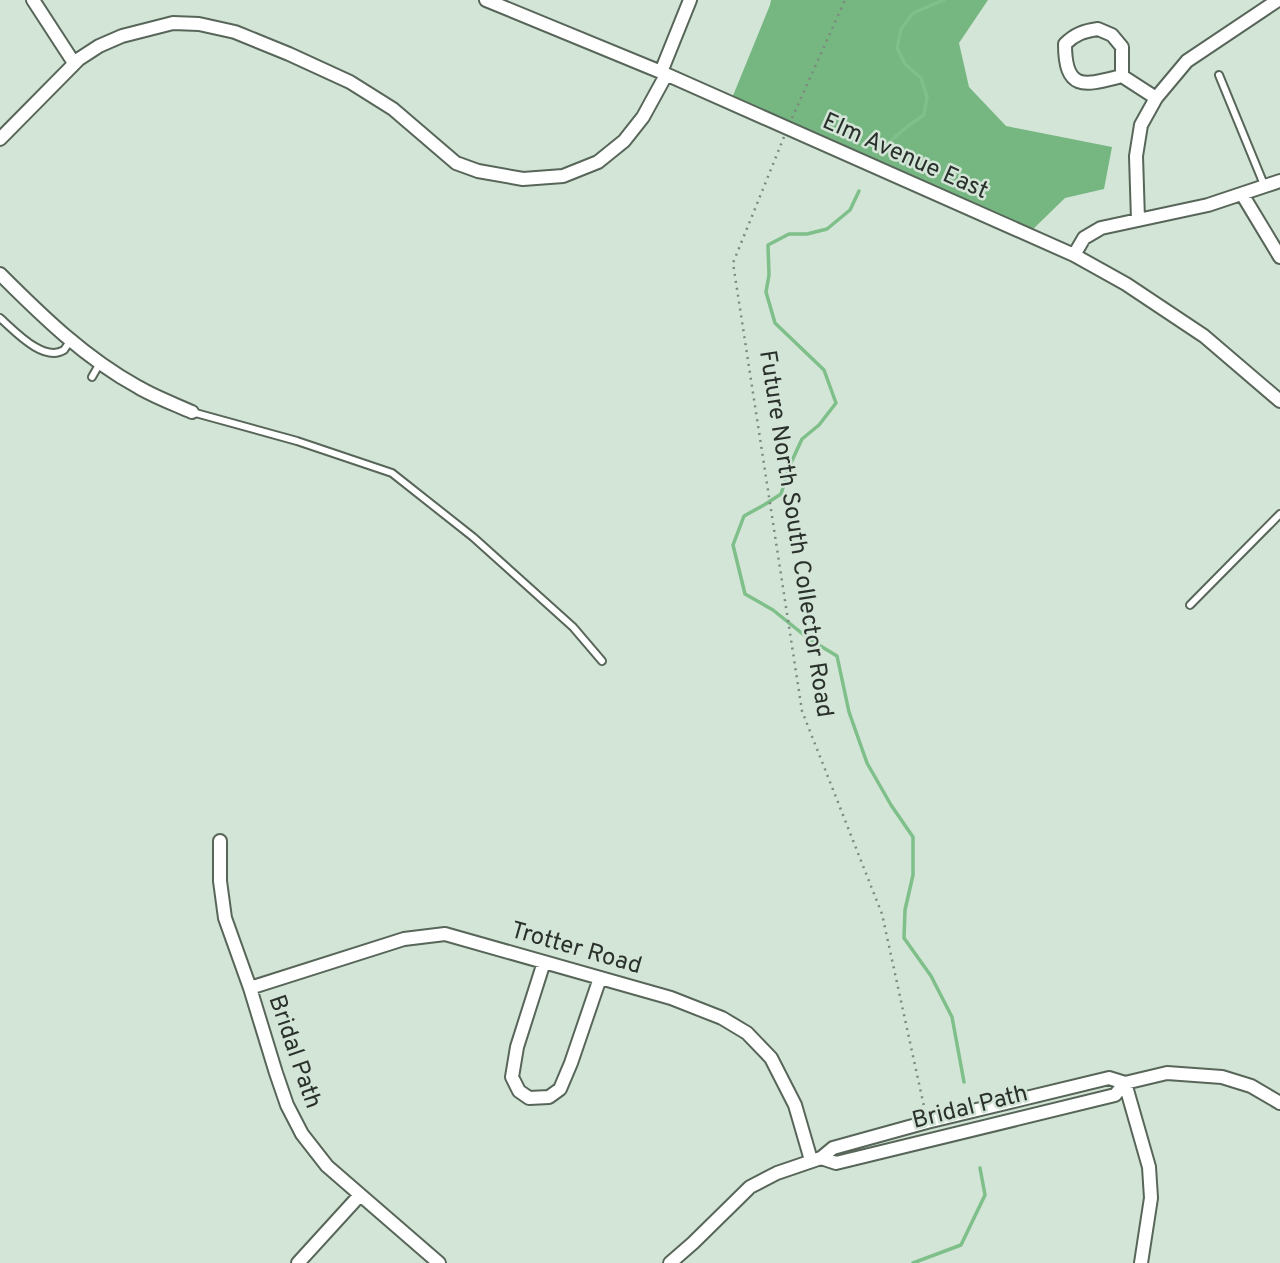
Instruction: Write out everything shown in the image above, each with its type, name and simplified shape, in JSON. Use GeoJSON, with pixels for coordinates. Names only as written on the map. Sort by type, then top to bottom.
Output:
{"type":"FeatureCollection","features":[{"type":"Feature","properties":{"kind":"street"},"geometry":{"type":"LineString","coordinates":[[33,0],[74,63]]}},
{"type":"Feature","properties":{"kind":"street","name":"Elm Avenue East"},"geometry":{"type":"LineString","coordinates":[[486,0],[663,74],[1074,255],[1126,284],[1204,336],[1280,401]]}},
{"type":"Feature","properties":{"kind":"street"},"geometry":{"type":"LineString","coordinates":[[0,139],[74,63],[99,46],[122,36],[173,23],[199,24],[235,32],[350,82],[393,109],[456,163],[478,171],[523,179],[563,176],[598,162],[624,141],[643,117],[663,74],[690,0]]}},
{"type":"Feature","properties":{"kind":"street"},"geometry":{"type":"LineString","coordinates":[[1138,220],[1136,156],[1139,135],[1141,125],[1156,98],[1187,61],[1278,0]]}},
{"type":"Feature","properties":{"kind":"street"},"geometry":{"type":"LineString","coordinates":[[1122,76],[1122,47],[1112,35],[1098,29],[1086,30],[1073,36],[1065,44],[1066,65],[1074,80],[1085,85],[1122,76],[1156,98]]}},
{"type":"Feature","properties":{"kind":"street"},"geometry":{"type":"LineString","coordinates":[[1074,255],[1084,238],[1101,228],[1208,205],[1280,181]]}},
{"type":"Feature","properties":{"kind":"street"},"geometry":{"type":"LineString","coordinates":[[1242,194],[1280,257]]}},
{"type":"Feature","properties":{"kind":"street"},"geometry":{"type":"LineString","coordinates":[[0,274],[71,341],[100,363],[138,387],[192,412]]}},
{"type":"Feature","properties":{"kind":"street","name":"Bridal Path"},"geometry":{"type":"LineString","coordinates":[[220,841],[220,881],[225,918],[287,1105],[302,1134],[327,1166],[439,1263]]}},
{"type":"Feature","properties":{"kind":"street","name":"Trotter Road"},"geometry":{"type":"LineString","coordinates":[[250,988],[404,939],[445,934],[671,998],[722,1018],[747,1033],[771,1058],[795,1105],[816,1159]]}},
{"type":"Feature","properties":{"kind":"street"},"geometry":{"type":"LineString","coordinates":[[544,962],[517,1047],[512,1077],[519,1091],[529,1098],[549,1097],[560,1089],[600,978]]}},
{"type":"Feature","properties":{"kind":"street","name":"Bridal Path"},"geometry":{"type":"LineString","coordinates":[[670,1263],[750,1187],[833,1149],[927,1122],[1109,1078],[1125,1083],[1167,1073],[1222,1077],[1251,1086],[1280,1103]]}},
{"type":"Feature","properties":{"kind":"street"},"geometry":{"type":"LineString","coordinates":[[1125,1083],[1149,1167],[1151,1198],[1141,1263]]}},
{"type":"Feature","properties":{"kind":"street","name":"Bridal Path"},"geometry":{"type":"LineString","coordinates":[[816,1159],[836,1163],[1115,1095],[1125,1083]]}},
{"type":"Feature","properties":{"kind":"street"},"geometry":{"type":"LineString","coordinates":[[298,1263],[359,1195]]}},
{"type":"Feature","properties":{"kind":"lane"},"geometry":{"type":"LineString","coordinates":[[1219,75],[1265,187]]}},
{"type":"Feature","properties":{"kind":"lane"},"geometry":{"type":"LineString","coordinates":[[0,318],[32,346],[42,351],[64,350],[71,341]]}},
{"type":"Feature","properties":{"kind":"lane"},"geometry":{"type":"LineString","coordinates":[[92,377],[100,363]]}},
{"type":"Feature","properties":{"kind":"lane"},"geometry":{"type":"LineString","coordinates":[[192,412],[297,441],[392,472],[473,537],[573,627],[602,661]]}},
{"type":"Feature","properties":{"kind":"lane"},"geometry":{"type":"LineString","coordinates":[[1190,605],[1280,514]]}},
{"type":"Feature","properties":{"kind":"path","name":"Future North South Collector Road"},"geometry":{"type":"LineString","coordinates":[[845,0],[787,128],[733,263],[802,711],[882,914],[927,1122]]}},
{"type":"Feature","properties":{"kind":"green space"},"geometry":{"type":"Polygon","coordinates":[[[771,0],[988,0],[959,43],[969,87],[1006,126],[1112,147],[1104,189],[1065,198],[1028,234],[730,103],[771,0]]]}},
{"type":"Feature","properties":{"kind":"waterway"},"geometry":{"type":"LineString","coordinates":[[883,147],[924,115],[927,97],[921,78],[905,64],[897,48],[901,29],[913,13],[944,0]]}},
{"type":"Feature","properties":{"kind":"waterway"},"geometry":{"type":"LineString","coordinates":[[859,191],[850,210],[827,229],[807,234],[789,234],[768,245],[769,275],[766,292],[775,323],[824,370],[836,403],[819,425],[802,439],[781,494],[744,516],[733,545],[745,594],[773,610],[809,639],[837,656],[849,712],[867,763],[913,837],[913,875],[905,910],[904,938],[931,976],[952,1017],[964,1082]]}},
{"type":"Feature","properties":{"kind":"waterway"},"geometry":{"type":"LineString","coordinates":[[913,1263],[961,1245],[985,1195],[980,1168]]}}]}
